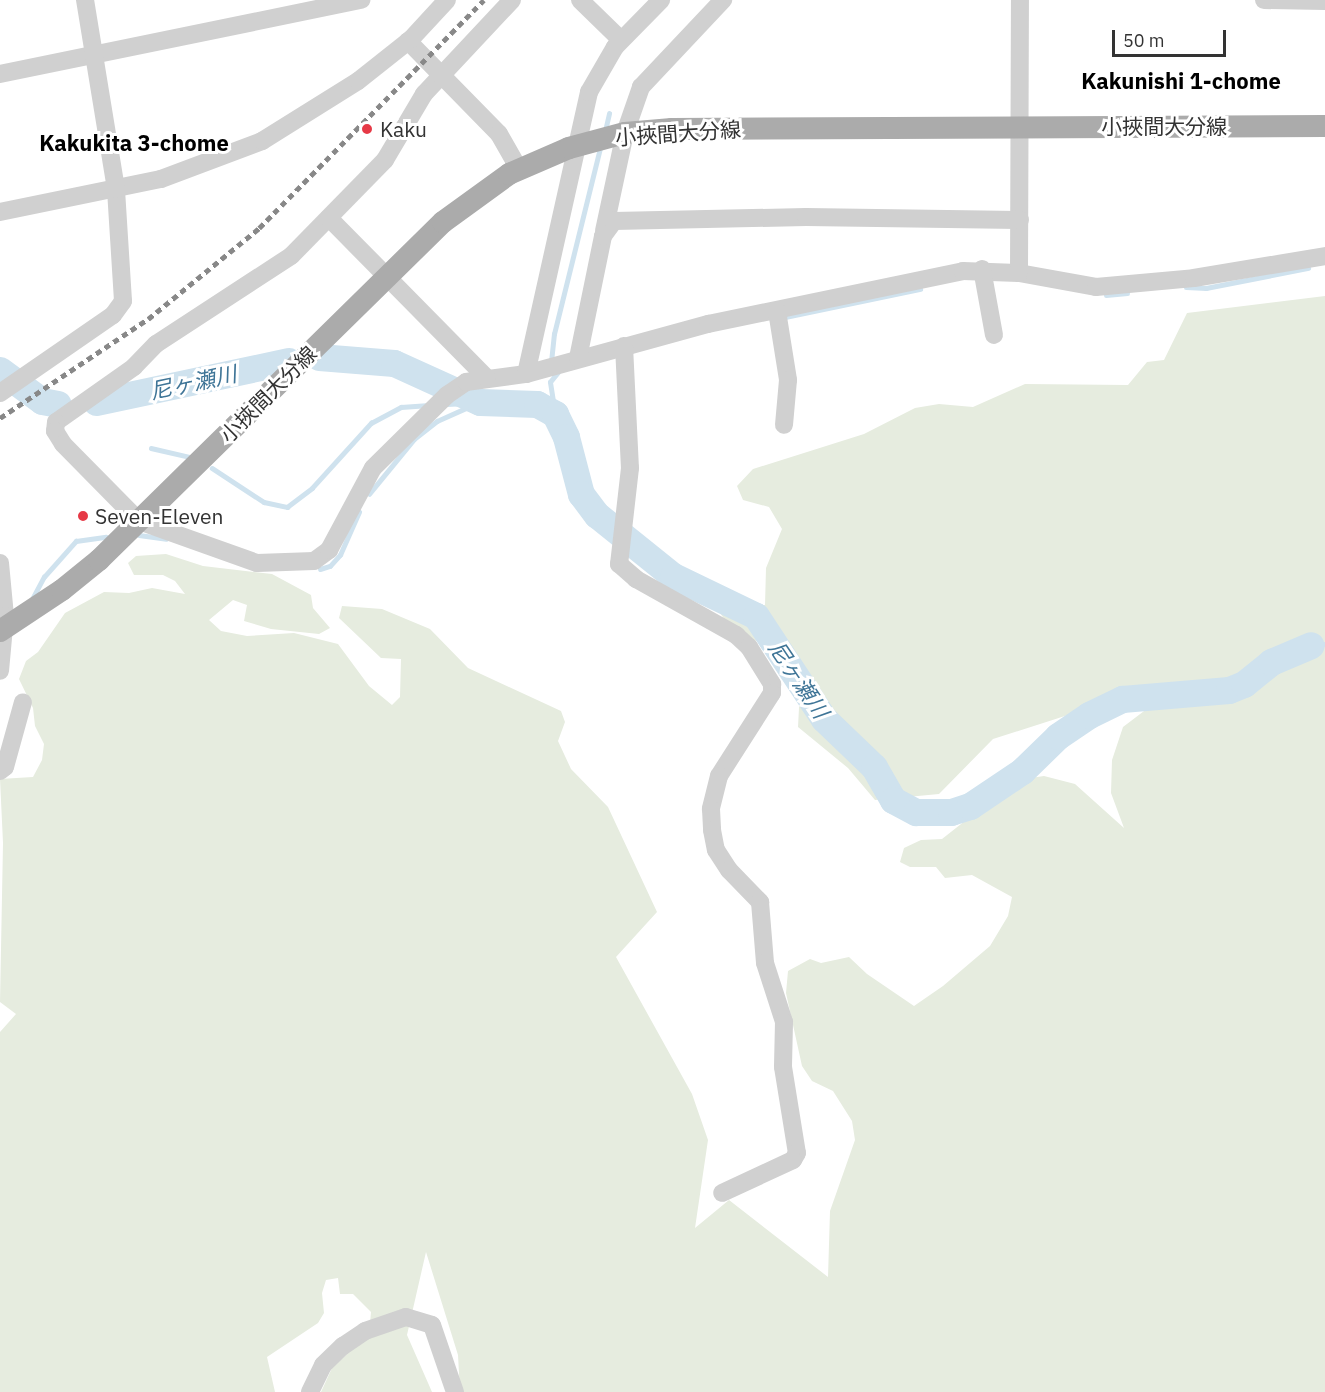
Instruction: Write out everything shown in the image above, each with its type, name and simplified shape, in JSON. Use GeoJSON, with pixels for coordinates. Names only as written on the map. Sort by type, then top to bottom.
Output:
{"type":"FeatureCollection","features":[{"type":"Feature","properties":{"kind":"main road","name":"小挾間大分線"},"geometry":{"type":"LineString","coordinates":[[3,630],[79,578],[386,277],[463,206],[519,169],[574,146],[611,136],[672,129],[1325,126]]}},
{"type":"Feature","properties":{"kind":"street"},"geometry":{"type":"LineString","coordinates":[[0,393],[121,306],[124,286],[117,189],[85,0]]}},
{"type":"Feature","properties":{"kind":"street"},"geometry":{"type":"LineString","coordinates":[[0,74],[361,0]]}},
{"type":"Feature","properties":{"kind":"street"},"geometry":{"type":"LineString","coordinates":[[0,212],[117,189],[192,170],[262,141],[335,98],[408,41],[447,0]]}},
{"type":"Feature","properties":{"kind":"street"},"geometry":{"type":"LineString","coordinates":[[512,0],[419,101],[393,149],[329,218],[283,262],[156,344],[134,367],[56,422],[55,431],[63,444],[139,521],[257,563],[314,561],[329,550],[367,476],[427,414],[459,386],[487,378],[533,371],[708,324],[982,269],[1019,273],[1096,287],[1194,278],[1325,256]]}},
{"type":"Feature","properties":{"kind":"street"},"geometry":{"type":"LineString","coordinates":[[580,0],[621,40]]}},
{"type":"Feature","properties":{"kind":"street"},"geometry":{"type":"LineString","coordinates":[[533,371],[574,146],[594,79],[621,40],[661,0]]}},
{"type":"Feature","properties":{"kind":"street"},"geometry":{"type":"LineString","coordinates":[[569,361],[604,231],[611,136],[646,79],[723,0]]}},
{"type":"Feature","properties":{"kind":"street"},"geometry":{"type":"LineString","coordinates":[[1019,273],[1020,0]]}},
{"type":"Feature","properties":{"kind":"street"},"geometry":{"type":"LineString","coordinates":[[1263,0],[1325,1]]}},
{"type":"Feature","properties":{"kind":"street"},"geometry":{"type":"LineString","coordinates":[[408,41],[499,134],[519,169]]}},
{"type":"Feature","properties":{"kind":"street"},"geometry":{"type":"LineString","coordinates":[[604,231],[618,221],[806,217],[1020,220]]}},
{"type":"Feature","properties":{"kind":"street"},"geometry":{"type":"LineString","coordinates":[[329,218],[487,378]]}},
{"type":"Feature","properties":{"kind":"street"},"geometry":{"type":"LineString","coordinates":[[982,269],[994,336]]}},
{"type":"Feature","properties":{"kind":"street"},"geometry":{"type":"LineString","coordinates":[[777,311],[788,380],[784,425]]}},
{"type":"Feature","properties":{"kind":"street"},"geometry":{"type":"LineString","coordinates":[[624,346],[630,447],[619,564],[636,579],[736,635],[749,647],[772,684],[772,693],[719,776],[711,809],[712,830],[716,850],[729,870],[760,902],[765,963],[784,1022],[783,1067],[797,1153],[793,1160],[722,1193]]}},
{"type":"Feature","properties":{"kind":"street"},"geometry":{"type":"LineString","coordinates":[[0,563],[3,630],[0,671]]}},
{"type":"Feature","properties":{"kind":"street"},"geometry":{"type":"LineString","coordinates":[[0,771],[5,767],[23,702]]}},
{"type":"Feature","properties":{"kind":"street"},"geometry":{"type":"LineString","coordinates":[[309,1392],[323,1365],[337,1350],[365,1332],[406,1317],[432,1325],[455,1392]]}},
{"type":"Feature","properties":{"kind":"shaded area"},"geometry":{"type":"Polygon","coordinates":[[[1325,296],[1325,1392],[460,1392],[458,1355],[426,1252],[407,1335],[432,1392],[321,1392],[332,1368],[369,1334],[371,1312],[353,1294],[340,1294],[338,1278],[326,1280],[322,1293],[324,1313],[318,1323],[267,1357],[275,1392],[0,1392],[0,1032],[16,1014],[0,1002],[3,843],[0,779],[33,777],[42,760],[44,744],[35,726],[33,708],[19,679],[26,661],[38,652],[65,613],[104,592],[129,593],[152,588],[185,594],[175,581],[163,575],[134,575],[128,563],[136,556],[166,554],[203,566],[272,574],[311,595],[313,608],[330,628],[319,634],[271,629],[244,621],[247,605],[233,600],[209,620],[221,631],[247,636],[294,633],[338,644],[369,686],[392,705],[400,697],[401,659],[381,658],[339,618],[342,606],[382,609],[430,629],[468,668],[561,711],[565,722],[558,741],[571,769],[608,807],[657,912],[616,957],[692,1094],[708,1140],[695,1228],[729,1200],[828,1277],[830,1211],[855,1140],[852,1121],[833,1091],[812,1081],[802,1066],[786,993],[788,971],[810,959],[821,963],[849,957],[867,974],[914,1006],[943,986],[990,946],[1008,916],[1012,897],[972,875],[945,878],[936,867],[910,867],[900,862],[904,848],[921,840],[942,839],[1017,780],[1044,776],[1075,784],[1124,828],[1111,793],[1112,760],[1123,727],[1152,705],[1125,705],[1068,715],[993,739],[939,794],[875,800],[848,768],[798,727],[801,669],[727,623],[718,610],[732,606],[765,605],[766,568],[782,529],[769,507],[743,500],[737,486],[753,469],[864,434],[915,408],[939,404],[973,407],[1025,384],[1128,385],[1147,362],[1164,360],[1187,313],[1325,296]]]}},
{"type":"Feature","properties":{"kind":"waterway"},"geometry":{"type":"LineString","coordinates":[[605,131],[609,113]]}},
{"type":"Feature","properties":{"kind":"waterway"},"geometry":{"type":"LineString","coordinates":[[551,362],[554,334],[600,148]]}},
{"type":"Feature","properties":{"kind":"waterway"},"geometry":{"type":"LineString","coordinates":[[1186,287],[1206,288],[1308,268]]}},
{"type":"Feature","properties":{"kind":"waterway"},"geometry":{"type":"LineString","coordinates":[[785,317],[920,289]]}},
{"type":"Feature","properties":{"kind":"waterway"},"geometry":{"type":"LineString","coordinates":[[1106,295],[1127,293]]}},
{"type":"Feature","properties":{"kind":"waterway","name":"尼ヶ瀬川"},"geometry":{"type":"LineString","coordinates":[[319,357],[394,363],[480,402],[537,404],[555,414],[566,437],[581,494],[597,515],[673,576],[756,616],[824,719],[874,767],[893,800],[916,812],[951,812],[970,806],[1022,771],[1058,736],[1089,715],[1122,699],[1229,690],[1244,684],[1271,662],[1311,645]]}},
{"type":"Feature","properties":{"kind":"waterway","name":"尼ヶ瀬川"},"geometry":{"type":"LineString","coordinates":[[96,402],[289,361]]}},
{"type":"Feature","properties":{"kind":"waterway","name":"尼ヶ瀬川"},"geometry":{"type":"LineString","coordinates":[[0,370],[42,401],[58,404]]}},
{"type":"Feature","properties":{"kind":"waterway"},"geometry":{"type":"LineString","coordinates":[[555,414],[550,382],[558,372]]}},
{"type":"Feature","properties":{"kind":"waterway"},"geometry":{"type":"LineString","coordinates":[[447,404],[480,402]]}},
{"type":"Feature","properties":{"kind":"waterway"},"geometry":{"type":"LineString","coordinates":[[369,494],[414,439],[437,421],[475,404]]}},
{"type":"Feature","properties":{"kind":"waterway"},"geometry":{"type":"LineString","coordinates":[[212,468],[264,502],[287,507],[312,488],[371,423],[401,407],[429,405]]}},
{"type":"Feature","properties":{"kind":"waterway"},"geometry":{"type":"LineString","coordinates":[[151,448],[189,457]]}},
{"type":"Feature","properties":{"kind":"waterway"},"geometry":{"type":"LineString","coordinates":[[320,569],[330,566],[340,555],[359,512]]}},
{"type":"Feature","properties":{"kind":"waterway"},"geometry":{"type":"LineString","coordinates":[[139,535],[166,539]]}},
{"type":"Feature","properties":{"kind":"waterway"},"geometry":{"type":"LineString","coordinates":[[31,601],[44,577],[76,541],[106,537]]}},
{"type":"Feature","properties":{"kind":"waterway"},"geometry":{"type":"LineString","coordinates":[[1311,645],[1325,644]]}},
{"type":"Feature","properties":{"kind":"railway"},"geometry":{"type":"LineString","coordinates":[[0,418],[148,319],[259,228],[484,0]]}},
{"type":"Feature","properties":{"kind":"place","name":"Kaku"},"geometry":{"type":"Point","coordinates":[367,129]}},
{"type":"Feature","properties":{"kind":"place","name":"Seven-Eleven"},"geometry":{"type":"Point","coordinates":[83,516]}},
{"type":"Feature","properties":{"kind":"district","name":"Kakunishi 1-chome"},"geometry":{"type":"Point","coordinates":[1181,81]}},
{"type":"Feature","properties":{"kind":"district","name":"Kakukita 3-chome"},"geometry":{"type":"Point","coordinates":[134,143]}}]}
